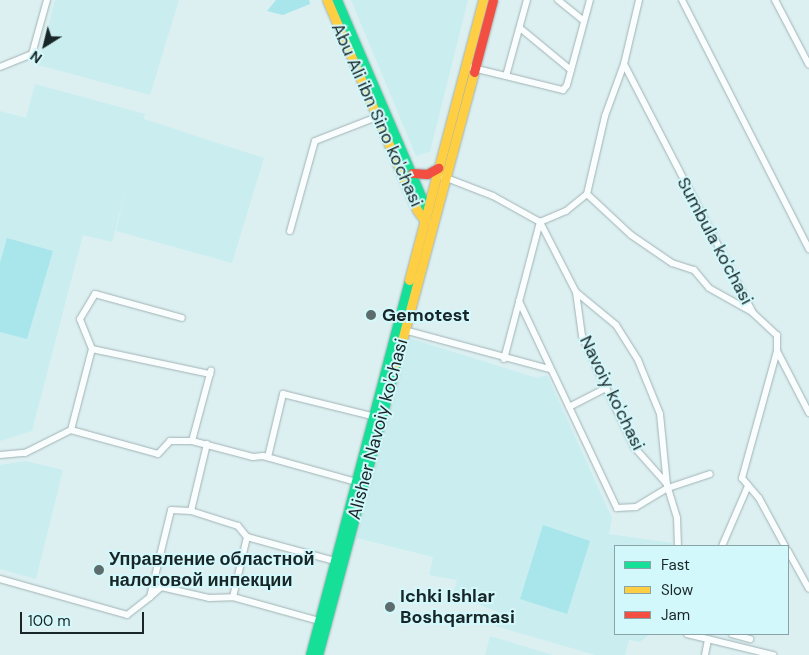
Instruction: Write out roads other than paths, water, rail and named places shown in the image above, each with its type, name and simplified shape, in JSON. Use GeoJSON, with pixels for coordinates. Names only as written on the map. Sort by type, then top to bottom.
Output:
{"type":"FeatureCollection","features":[{"type":"Feature","properties":{"kind":"main road","name":"Abu Ali ibn Sino ko'chasi"},"geometry":{"type":"LineString","coordinates":[[327,0],[424,220],[433,221]]}},
{"type":"Feature","properties":{"kind":"main road","name":"Abu Ali ibn Sino ko'chasi"},"geometry":{"type":"LineString","coordinates":[[337,0],[388,113],[426,209],[433,221]]}},
{"type":"Feature","properties":{"kind":"main road","name":"Alisher Navoiy ko'chasi"},"geometry":{"type":"LineString","coordinates":[[377,417],[404,330],[433,221],[439,174],[483,0]]}},
{"type":"Feature","properties":{"kind":"main road","name":"Alisher Navoiy ko'chasi"},"geometry":{"type":"LineString","coordinates":[[318,655],[426,209],[475,68],[493,0]]}},
{"type":"Feature","properties":{"kind":"main road"},"geometry":{"type":"LineString","coordinates":[[412,173],[439,174]]}},
{"type":"Feature","properties":{"kind":"main road","name":"Alisher Navoiy ko'chasi"},"geometry":{"type":"LineString","coordinates":[[310,655],[335,561],[360,482]]}},
{"type":"Feature","properties":{"kind":"street"},"geometry":{"type":"LineString","coordinates":[[0,67],[32,54],[46,0]]}},
{"type":"Feature","properties":{"kind":"street"},"geometry":{"type":"LineString","coordinates":[[506,76],[527,0]]}},
{"type":"Feature","properties":{"kind":"street"},"geometry":{"type":"LineString","coordinates":[[558,0],[584,21]]}},
{"type":"Feature","properties":{"kind":"street"},"geometry":{"type":"LineString","coordinates":[[465,66],[557,90],[568,85],[590,0]]}},
{"type":"Feature","properties":{"kind":"street"},"geometry":{"type":"LineString","coordinates":[[540,222],[566,212],[587,194],[605,116],[624,64],[639,0]]}},
{"type":"Feature","properties":{"kind":"street"},"geometry":{"type":"LineString","coordinates":[[682,0],[809,249]]}},
{"type":"Feature","properties":{"kind":"street"},"geometry":{"type":"LineString","coordinates":[[775,0],[809,65]]}},
{"type":"Feature","properties":{"kind":"street"},"geometry":{"type":"LineString","coordinates":[[520,28],[571,70]]}},
{"type":"Feature","properties":{"kind":"street","name":"Sumbula ko'chasi"},"geometry":{"type":"LineString","coordinates":[[624,64],[753,313],[778,335],[777,351],[809,413]]}},
{"type":"Feature","properties":{"kind":"street"},"geometry":{"type":"LineString","coordinates":[[290,231],[315,141],[388,113]]}},
{"type":"Feature","properties":{"kind":"street"},"geometry":{"type":"LineString","coordinates":[[439,174],[493,196],[540,222],[576,292],[616,325],[638,360],[660,414],[668,487],[677,518],[678,545]]}},
{"type":"Feature","properties":{"kind":"street"},"geometry":{"type":"LineString","coordinates":[[587,194],[631,235],[672,263],[694,270],[709,288],[753,313]]}},
{"type":"Feature","properties":{"kind":"street"},"geometry":{"type":"LineString","coordinates":[[504,359],[540,222]]}},
{"type":"Feature","properties":{"kind":"street","name":"Navoiy ko'chasi"},"geometry":{"type":"LineString","coordinates":[[576,292],[582,336],[606,388],[635,448],[668,487]]}},
{"type":"Feature","properties":{"kind":"street"},"geometry":{"type":"LineString","coordinates":[[71,430],[92,349],[80,319],[95,294],[182,318]]}},
{"type":"Feature","properties":{"kind":"street"},"geometry":{"type":"LineString","coordinates":[[519,301],[617,508],[636,507],[668,487],[710,474]]}},
{"type":"Feature","properties":{"kind":"street"},"geometry":{"type":"LineString","coordinates":[[404,330],[504,359],[550,369]]}},
{"type":"Feature","properties":{"kind":"street"},"geometry":{"type":"LineString","coordinates":[[92,349],[210,372],[192,441]]}},
{"type":"Feature","properties":{"kind":"street"},"geometry":{"type":"LineString","coordinates":[[777,351],[742,478],[759,498],[784,545]]}},
{"type":"Feature","properties":{"kind":"street"},"geometry":{"type":"LineString","coordinates":[[569,407],[606,388]]}},
{"type":"Feature","properties":{"kind":"street"},"geometry":{"type":"LineString","coordinates":[[268,458],[283,394],[377,417]]}},
{"type":"Feature","properties":{"kind":"street"},"geometry":{"type":"LineString","coordinates":[[0,455],[25,453],[71,430],[158,454],[170,441],[192,441],[268,458],[360,482]]}},
{"type":"Feature","properties":{"kind":"street"},"geometry":{"type":"LineString","coordinates":[[191,511],[206,444]]}},
{"type":"Feature","properties":{"kind":"street"},"geometry":{"type":"LineString","coordinates":[[722,545],[748,486]]}},
{"type":"Feature","properties":{"kind":"street"},"geometry":{"type":"LineString","coordinates":[[150,597],[171,510],[191,511],[238,526],[247,538],[335,561]]}},
{"type":"Feature","properties":{"kind":"street"},"geometry":{"type":"LineString","coordinates":[[233,597],[247,538]]}},
{"type":"Feature","properties":{"kind":"street"},"geometry":{"type":"LineString","coordinates":[[789,552],[809,589]]}},
{"type":"Feature","properties":{"kind":"street"},"geometry":{"type":"LineString","coordinates":[[0,579],[126,615],[161,587],[209,598],[233,597],[319,621]]}},
{"type":"Feature","properties":{"kind":"street"},"geometry":{"type":"LineString","coordinates":[[691,635],[773,655]]}},
{"type":"Feature","properties":{"kind":"street"},"geometry":{"type":"LineString","coordinates":[[736,635],[750,638]]}},
{"type":"Feature","properties":{"kind":"street"},"geometry":{"type":"LineString","coordinates":[[705,655],[708,639]]}},
{"type":"Feature","properties":{"kind":"place","name":"Gemotest"},"geometry":{"type":"Point","coordinates":[371,315]}},
{"type":"Feature","properties":{"kind":"place","name":"Управление областной налоговой инпекции"},"geometry":{"type":"Point","coordinates":[99,570]}},
{"type":"Feature","properties":{"kind":"place","name":"Ichki Ishlar Boshqarmasi"},"geometry":{"type":"Point","coordinates":[390,607]}}]}
